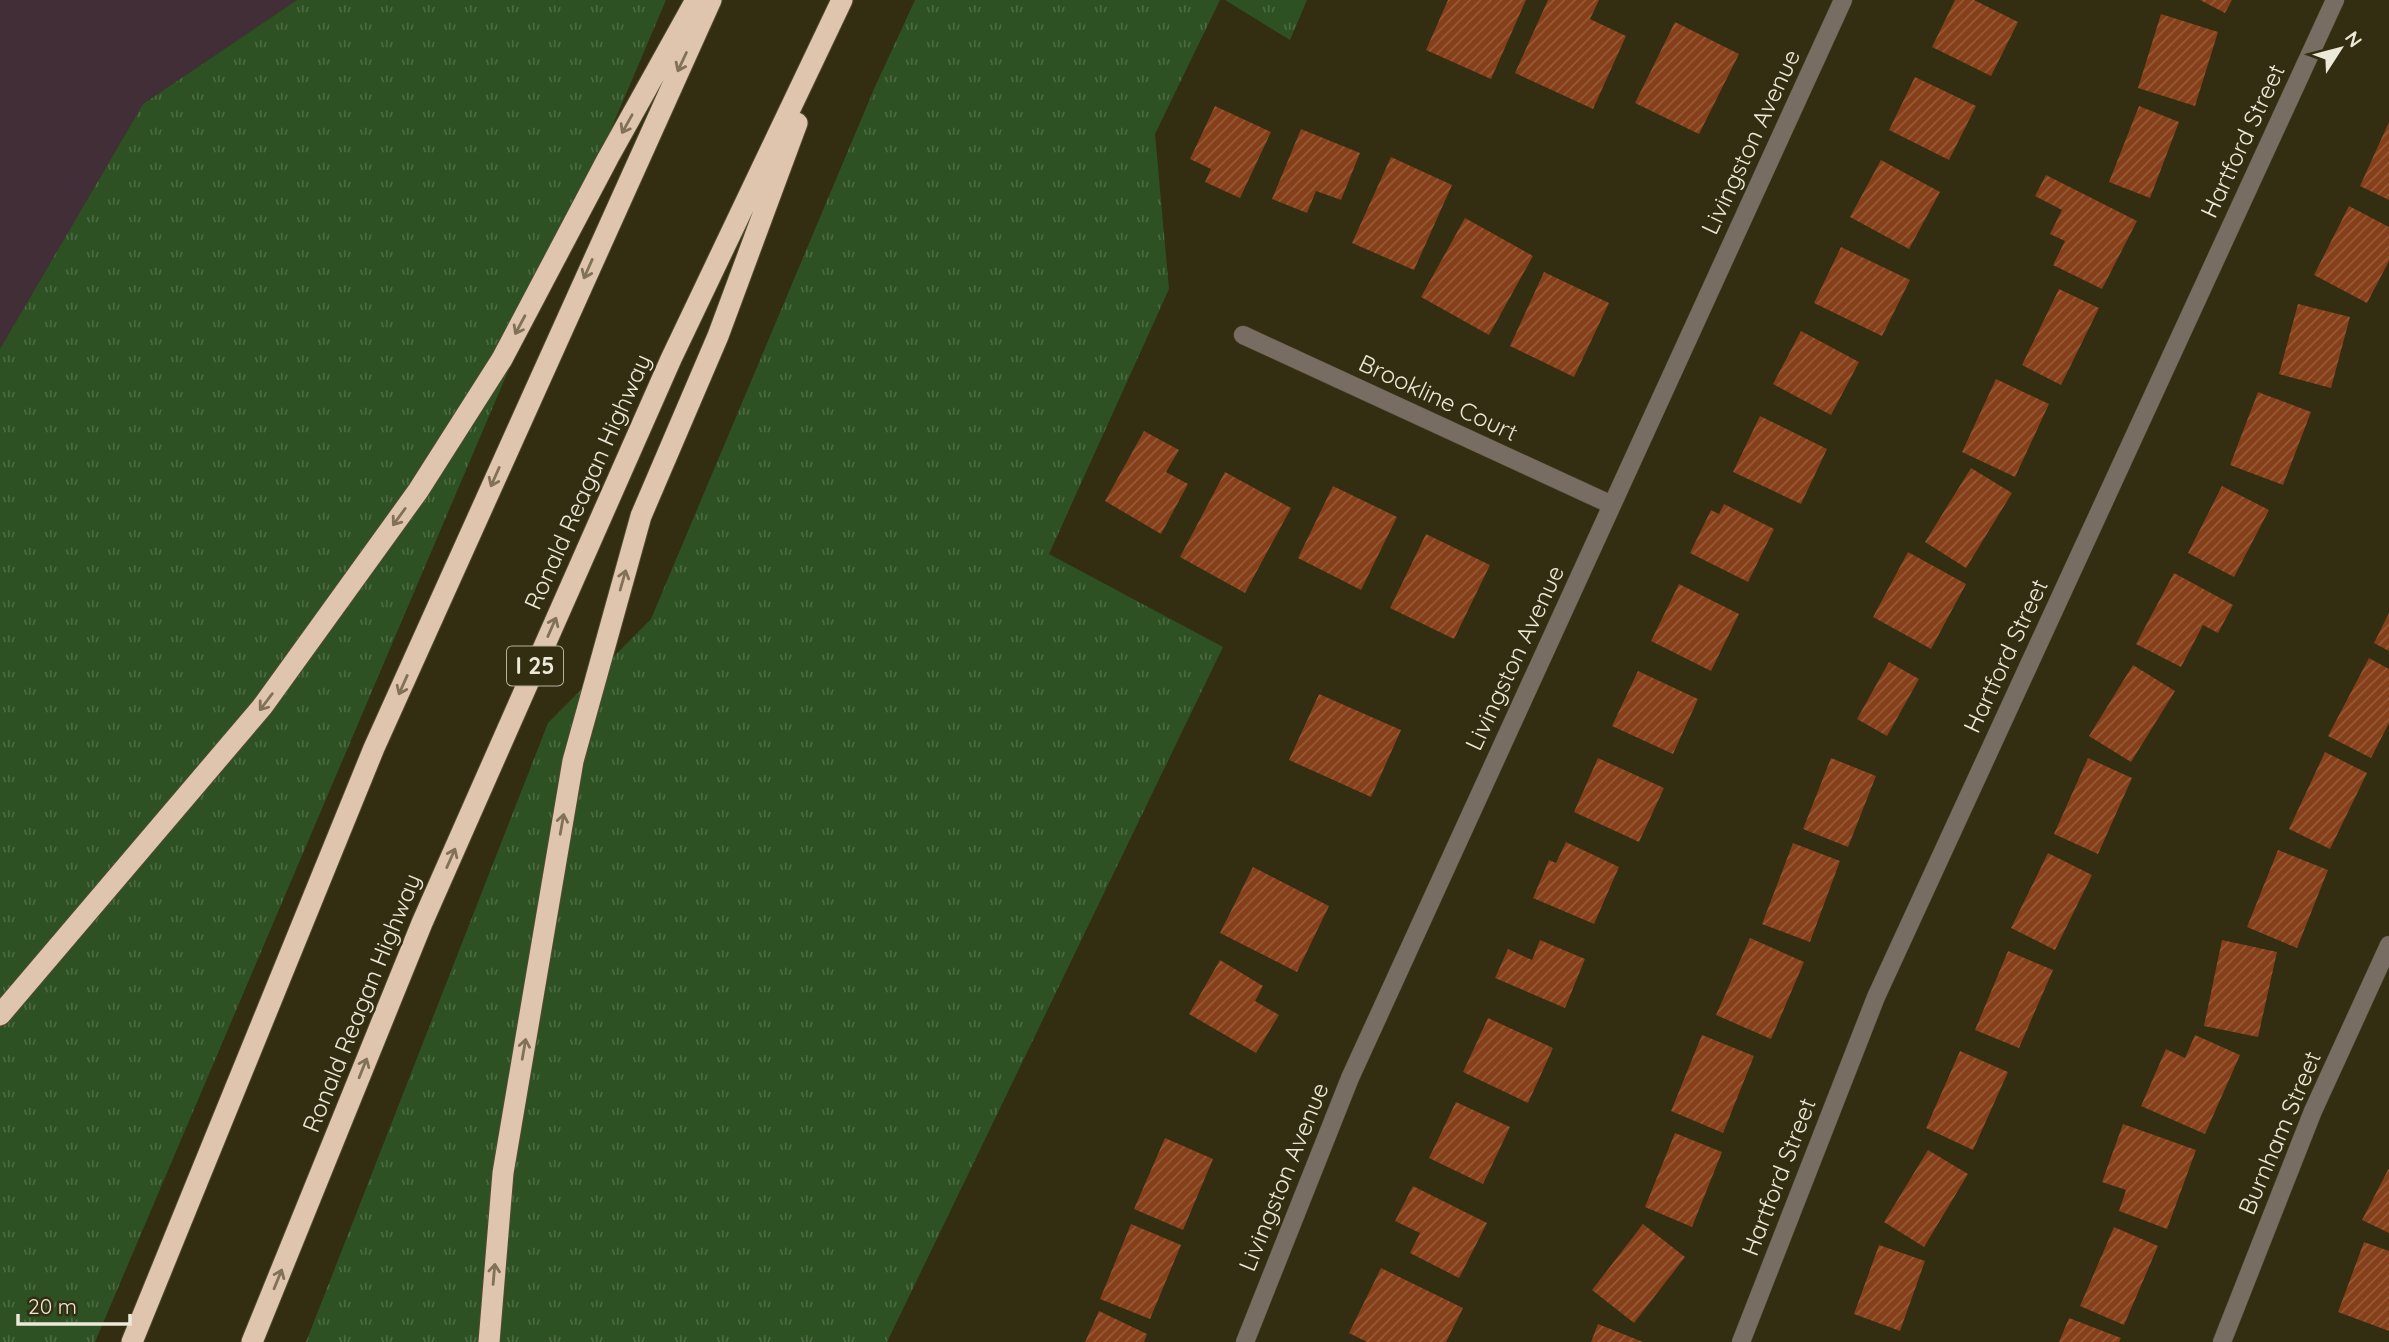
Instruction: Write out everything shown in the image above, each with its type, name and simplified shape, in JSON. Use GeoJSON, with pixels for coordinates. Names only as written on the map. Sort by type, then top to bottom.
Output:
{"type":"FeatureCollection","features":[{"type":"Feature","properties":{"kind":"highway"},"geometry":{"type":"LineString","coordinates":[[0,1015],[262,707],[418,491],[502,359],[608,158],[696,0]]}},
{"type":"Feature","properties":{"kind":"highway"},"geometry":{"type":"LineString","coordinates":[[132,1342],[374,748],[711,0]]}},
{"type":"Feature","properties":{"kind":"highway"},"geometry":{"type":"LineString","coordinates":[[489,1342],[503,1173],[573,761],[641,516],[718,336],[842,0]]}},
{"type":"Feature","properties":{"kind":"highway","name":"Ronald Reagan Highway"},"geometry":{"type":"LineString","coordinates":[[252,1342],[444,872],[671,359],[842,0]]}},
{"type":"Feature","properties":{"kind":"street","name":"Livingston Avenue"},"geometry":{"type":"LineString","coordinates":[[1245,1342],[1350,1078],[1843,0]]}},
{"type":"Feature","properties":{"kind":"street","name":"Hartford Street"},"geometry":{"type":"LineString","coordinates":[[1741,1342],[1876,997],[2335,0]]}},
{"type":"Feature","properties":{"kind":"street","name":"Brookline Court"},"geometry":{"type":"LineString","coordinates":[[1243,335],[1612,505]]}},
{"type":"Feature","properties":{"kind":"street","name":"Burnham Street"},"geometry":{"type":"LineString","coordinates":[[2222,1342],[2313,1111],[2389,944]]}},
{"type":"Feature","properties":{"kind":"shaded area"},"geometry":{"type":"Polygon","coordinates":[[[0,0],[297,0],[143,104],[0,349],[0,0]]]}},
{"type":"Feature","properties":{"kind":"green space"},"geometry":{"type":"Polygon","coordinates":[[[297,0],[666,0],[95,1342],[0,1342],[0,349],[143,104],[297,0]]]}},
{"type":"Feature","properties":{"kind":"green space"},"geometry":{"type":"Polygon","coordinates":[[[915,0],[1220,0],[1155,134],[1169,289],[1049,554],[1223,647],[887,1342],[306,1342],[548,723],[651,619],[874,89],[915,0]]]}},
{"type":"Feature","properties":{"kind":"green space"},"geometry":{"type":"Polygon","coordinates":[[[1225,0],[1307,0],[1290,40],[1225,0]]]}},
{"type":"Feature","properties":{"kind":"building"},"geometry":{"type":"Polygon","coordinates":[[[1448,0],[1526,0],[1491,79],[1426,50],[1448,0]]]}},
{"type":"Feature","properties":{"kind":"building"},"geometry":{"type":"Polygon","coordinates":[[[1548,0],[1599,0],[1590,19],[1626,36],[1593,109],[1515,73],[1548,0]]]}},
{"type":"Feature","properties":{"kind":"building"},"geometry":{"type":"Polygon","coordinates":[[[1955,0],[1974,0],[2018,22],[1991,76],[1932,47],[1955,0]]]}},
{"type":"Feature","properties":{"kind":"building"},"geometry":{"type":"Polygon","coordinates":[[[2200,0],[2232,0],[2225,13],[2200,0]]]}},
{"type":"Feature","properties":{"kind":"building"},"geometry":{"type":"Polygon","coordinates":[[[2161,14],[2218,32],[2195,106],[2138,88],[2161,14]]]}},
{"type":"Feature","properties":{"kind":"building"},"geometry":{"type":"Polygon","coordinates":[[[1675,22],[1739,54],[1699,134],[1635,103],[1675,22]]]}},
{"type":"Feature","properties":{"kind":"building"},"geometry":{"type":"Polygon","coordinates":[[[1915,77],[1976,106],[1949,160],[1889,130],[1915,77]]]}},
{"type":"Feature","properties":{"kind":"building"},"geometry":{"type":"Polygon","coordinates":[[[1215,106],[1271,132],[1240,198],[1205,182],[1211,169],[1190,159],[1215,106]]]}},
{"type":"Feature","properties":{"kind":"building"},"geometry":{"type":"Polygon","coordinates":[[[2139,106],[2179,122],[2150,198],[2109,182],[2139,106]]]}},
{"type":"Feature","properties":{"kind":"building"},"geometry":{"type":"Polygon","coordinates":[[[2389,122],[2389,200],[2360,186],[2389,122]]]}},
{"type":"Feature","properties":{"kind":"building"},"geometry":{"type":"Polygon","coordinates":[[[1301,129],[1360,153],[1341,200],[1316,191],[1307,213],[1272,199],[1301,129]]]}},
{"type":"Feature","properties":{"kind":"building"},"geometry":{"type":"Polygon","coordinates":[[[1391,157],[1452,185],[1414,270],[1352,243],[1391,157]]]}},
{"type":"Feature","properties":{"kind":"building"},"geometry":{"type":"Polygon","coordinates":[[[1881,160],[1940,192],[1909,249],[1850,217],[1881,160]]]}},
{"type":"Feature","properties":{"kind":"building"},"geometry":{"type":"Polygon","coordinates":[[[2046,175],[2137,221],[2102,289],[2053,265],[2065,241],[2050,234],[2062,210],[2035,196],[2046,175]]]}},
{"type":"Feature","properties":{"kind":"building"},"geometry":{"type":"Polygon","coordinates":[[[2349,206],[2389,227],[2389,261],[2367,303],[2314,275],[2349,206]]]}},
{"type":"Feature","properties":{"kind":"building"},"geometry":{"type":"Polygon","coordinates":[[[1465,218],[1533,256],[1489,335],[1421,297],[1465,218]]]}},
{"type":"Feature","properties":{"kind":"building"},"geometry":{"type":"Polygon","coordinates":[[[1841,247],[1910,280],[1882,336],[1814,303],[1841,247]]]}},
{"type":"Feature","properties":{"kind":"building"},"geometry":{"type":"Polygon","coordinates":[[[1544,272],[1609,303],[1574,377],[1510,346],[1544,272]]]}},
{"type":"Feature","properties":{"kind":"building"},"geometry":{"type":"Polygon","coordinates":[[[2059,289],[2099,308],[2061,385],[2022,365],[2059,289]]]}},
{"type":"Feature","properties":{"kind":"building"},"geometry":{"type":"Polygon","coordinates":[[[2298,304],[2350,317],[2331,388],[2279,374],[2298,304]]]}},
{"type":"Feature","properties":{"kind":"building"},"geometry":{"type":"Polygon","coordinates":[[[1801,331],[1859,362],[1831,415],[1773,384],[1801,331]]]}},
{"type":"Feature","properties":{"kind":"building"},"geometry":{"type":"Polygon","coordinates":[[[1996,379],[2049,404],[2015,477],[1962,452],[1996,379]]]}},
{"type":"Feature","properties":{"kind":"building"},"geometry":{"type":"Polygon","coordinates":[[[2258,392],[2311,412],[2283,485],[2230,465],[2258,392]]]}},
{"type":"Feature","properties":{"kind":"building"},"geometry":{"type":"Polygon","coordinates":[[[1760,416],[1827,449],[1801,504],[1733,472],[1760,416]]]}},
{"type":"Feature","properties":{"kind":"building"},"geometry":{"type":"Polygon","coordinates":[[[1144,431],[1179,450],[1166,472],[1188,484],[1161,534],[1105,501],[1144,431]]]}},
{"type":"Feature","properties":{"kind":"building"},"geometry":{"type":"Polygon","coordinates":[[[1971,468],[2012,493],[1966,568],[1925,542],[1971,468]]]}},
{"type":"Feature","properties":{"kind":"building"},"geometry":{"type":"Polygon","coordinates":[[[1225,472],[1291,508],[1245,593],[1180,557],[1225,472]]]}},
{"type":"Feature","properties":{"kind":"building"},"geometry":{"type":"Polygon","coordinates":[[[1333,486],[1397,517],[1361,590],[1298,558],[1333,486]]]}},
{"type":"Feature","properties":{"kind":"building"},"geometry":{"type":"Polygon","coordinates":[[[2222,486],[2269,510],[2234,577],[2188,553],[2222,486]]]}},
{"type":"Feature","properties":{"kind":"building"},"geometry":{"type":"Polygon","coordinates":[[[1724,504],[1774,529],[1748,582],[1690,553],[1711,510],[1719,514],[1724,504]]]}},
{"type":"Feature","properties":{"kind":"building"},"geometry":{"type":"Polygon","coordinates":[[[1426,534],[1490,565],[1454,639],[1390,608],[1426,534]]]}},
{"type":"Feature","properties":{"kind":"building"},"geometry":{"type":"Polygon","coordinates":[[[1908,552],[1966,584],[1931,649],[1873,617],[1908,552]]]}},
{"type":"Feature","properties":{"kind":"building"},"geometry":{"type":"Polygon","coordinates":[[[2174,573],[2233,605],[2218,633],[2203,625],[2181,667],[2136,644],[2174,573]]]}},
{"type":"Feature","properties":{"kind":"building"},"geometry":{"type":"Polygon","coordinates":[[[1679,584],[1739,614],[1711,671],[1651,641],[1679,584]]]}},
{"type":"Feature","properties":{"kind":"building"},"geometry":{"type":"Polygon","coordinates":[[[2389,613],[2389,651],[2374,643],[2389,613]]]}},
{"type":"Feature","properties":{"kind":"building"},"geometry":{"type":"Polygon","coordinates":[[[2369,658],[2389,669],[2389,723],[2371,758],[2328,736],[2369,658]]]}},
{"type":"Feature","properties":{"kind":"building"},"geometry":{"type":"Polygon","coordinates":[[[1889,662],[1919,679],[1887,736],[1857,719],[1889,662]]]}},
{"type":"Feature","properties":{"kind":"building"},"geometry":{"type":"Polygon","coordinates":[[[2133,665],[2175,691],[2131,762],[2089,736],[2133,665]]]}},
{"type":"Feature","properties":{"kind":"building"},"geometry":{"type":"Polygon","coordinates":[[[1638,671],[1698,699],[1673,754],[1612,726],[1638,671]]]}},
{"type":"Feature","properties":{"kind":"building"},"geometry":{"type":"Polygon","coordinates":[[[1319,694],[1401,730],[1371,797],[1289,760],[1319,694]]]}},
{"type":"Feature","properties":{"kind":"building"},"geometry":{"type":"Polygon","coordinates":[[[2325,752],[2367,773],[2330,849],[2289,829],[2325,752]]]}},
{"type":"Feature","properties":{"kind":"building"},"geometry":{"type":"Polygon","coordinates":[[[1598,758],[1664,788],[1639,842],[1574,812],[1598,758]]]}},
{"type":"Feature","properties":{"kind":"building"},"geometry":{"type":"Polygon","coordinates":[[[1831,758],[1876,776],[1848,847],[1803,829],[1831,758]]]}},
{"type":"Feature","properties":{"kind":"building"},"geometry":{"type":"Polygon","coordinates":[[[2088,758],[2132,778],[2098,854],[2054,834],[2088,758]]]}},
{"type":"Feature","properties":{"kind":"building"},"geometry":{"type":"Polygon","coordinates":[[[1566,842],[1619,867],[1594,924],[1533,898],[1549,860],[1556,863],[1566,842]]]}},
{"type":"Feature","properties":{"kind":"building"},"geometry":{"type":"Polygon","coordinates":[[[1793,843],[1840,861],[1810,942],[1762,924],[1793,843]]]}},
{"type":"Feature","properties":{"kind":"building"},"geometry":{"type":"Polygon","coordinates":[[[2278,850],[2328,870],[2297,948],[2247,927],[2278,850]]]}},
{"type":"Feature","properties":{"kind":"building"},"geometry":{"type":"Polygon","coordinates":[[[2048,853],[2092,875],[2055,950],[2011,928],[2048,853]]]}},
{"type":"Feature","properties":{"kind":"building"},"geometry":{"type":"Polygon","coordinates":[[[1253,867],[1329,906],[1297,972],[1220,933],[1253,867]]]}},
{"type":"Feature","properties":{"kind":"building"},"geometry":{"type":"Polygon","coordinates":[[[1750,938],[1804,962],[1771,1039],[1716,1015],[1750,938]]]}},
{"type":"Feature","properties":{"kind":"building"},"geometry":{"type":"Polygon","coordinates":[[[1540,940],[1585,959],[1565,1008],[1495,978],[1508,949],[1532,960],[1540,940]]]}},
{"type":"Feature","properties":{"kind":"building"},"geometry":{"type":"Polygon","coordinates":[[[2222,940],[2277,952],[2258,1037],[2204,1026],[2222,940]]]}},
{"type":"Feature","properties":{"kind":"building"},"geometry":{"type":"Polygon","coordinates":[[[2008,951],[2053,970],[2019,1048],[1975,1030],[2008,951]]]}},
{"type":"Feature","properties":{"kind":"building"},"geometry":{"type":"Polygon","coordinates":[[[1220,960],[1263,986],[1255,1001],[1279,1015],[1256,1053],[1189,1014],[1220,960]]]}},
{"type":"Feature","properties":{"kind":"building"},"geometry":{"type":"Polygon","coordinates":[[[1488,1018],[1553,1048],[1528,1103],[1463,1072],[1488,1018]]]}},
{"type":"Feature","properties":{"kind":"building"},"geometry":{"type":"Polygon","coordinates":[[[1702,1035],[1754,1056],[1723,1133],[1671,1111],[1702,1035]]]}},
{"type":"Feature","properties":{"kind":"building"},"geometry":{"type":"Polygon","coordinates":[[[2195,1035],[2240,1055],[2205,1134],[2141,1106],[2166,1049],[2185,1058],[2195,1035]]]}},
{"type":"Feature","properties":{"kind":"building"},"geometry":{"type":"Polygon","coordinates":[[[1960,1051],[2008,1072],[1973,1150],[1926,1128],[1960,1051]]]}},
{"type":"Feature","properties":{"kind":"building"},"geometry":{"type":"Polygon","coordinates":[[[1456,1102],[1510,1127],[1483,1184],[1429,1158],[1456,1102]]]}},
{"type":"Feature","properties":{"kind":"building"},"geometry":{"type":"Polygon","coordinates":[[[2123,1124],[2196,1150],[2167,1229],[2119,1211],[2126,1190],[2102,1182],[2123,1124]]]}},
{"type":"Feature","properties":{"kind":"building"},"geometry":{"type":"Polygon","coordinates":[[[1675,1133],[1722,1152],[1692,1227],[1645,1207],[1675,1133]]]}},
{"type":"Feature","properties":{"kind":"building"},"geometry":{"type":"Polygon","coordinates":[[[1165,1138],[1213,1159],[1183,1230],[1134,1209],[1165,1138]]]}},
{"type":"Feature","properties":{"kind":"building"},"geometry":{"type":"Polygon","coordinates":[[[1928,1150],[1968,1174],[1924,1247],[1884,1222],[1928,1150]]]}},
{"type":"Feature","properties":{"kind":"building"},"geometry":{"type":"Polygon","coordinates":[[[2389,1168],[2389,1233],[2362,1220],[2389,1168]]]}},
{"type":"Feature","properties":{"kind":"building"},"geometry":{"type":"Polygon","coordinates":[[[1413,1186],[1487,1223],[1459,1278],[1410,1253],[1420,1233],[1395,1221],[1413,1186]]]}},
{"type":"Feature","properties":{"kind":"building"},"geometry":{"type":"Polygon","coordinates":[[[1131,1224],[1181,1245],[1150,1319],[1100,1299],[1131,1224]]]}},
{"type":"Feature","properties":{"kind":"building"},"geometry":{"type":"Polygon","coordinates":[[[1643,1224],[1685,1257],[1634,1323],[1592,1290],[1643,1224]]]}},
{"type":"Feature","properties":{"kind":"building"},"geometry":{"type":"Polygon","coordinates":[[[2114,1227],[2158,1246],[2124,1325],[2080,1306],[2114,1227]]]}},
{"type":"Feature","properties":{"kind":"building"},"geometry":{"type":"Polygon","coordinates":[[[2364,1242],[2389,1251],[2389,1331],[2338,1312],[2364,1242]]]}},
{"type":"Feature","properties":{"kind":"building"},"geometry":{"type":"Polygon","coordinates":[[[1879,1245],[1925,1261],[1900,1331],[1854,1314],[1879,1245]]]}},
{"type":"Feature","properties":{"kind":"building"},"geometry":{"type":"Polygon","coordinates":[[[1381,1268],[1463,1308],[1446,1342],[1367,1342],[1349,1333],[1381,1268]]]}},
{"type":"Feature","properties":{"kind":"building"},"geometry":{"type":"Polygon","coordinates":[[[1099,1311],[1147,1334],[1144,1342],[1085,1342],[1099,1311]]]}},
{"type":"Feature","properties":{"kind":"building"},"geometry":{"type":"Polygon","coordinates":[[[2069,1318],[2121,1338],[2119,1342],[2059,1342],[2069,1318]]]}},
{"type":"Feature","properties":{"kind":"building"},"geometry":{"type":"Polygon","coordinates":[[[1598,1324],[1643,1342],[1591,1342],[1598,1324]]]}}]}
